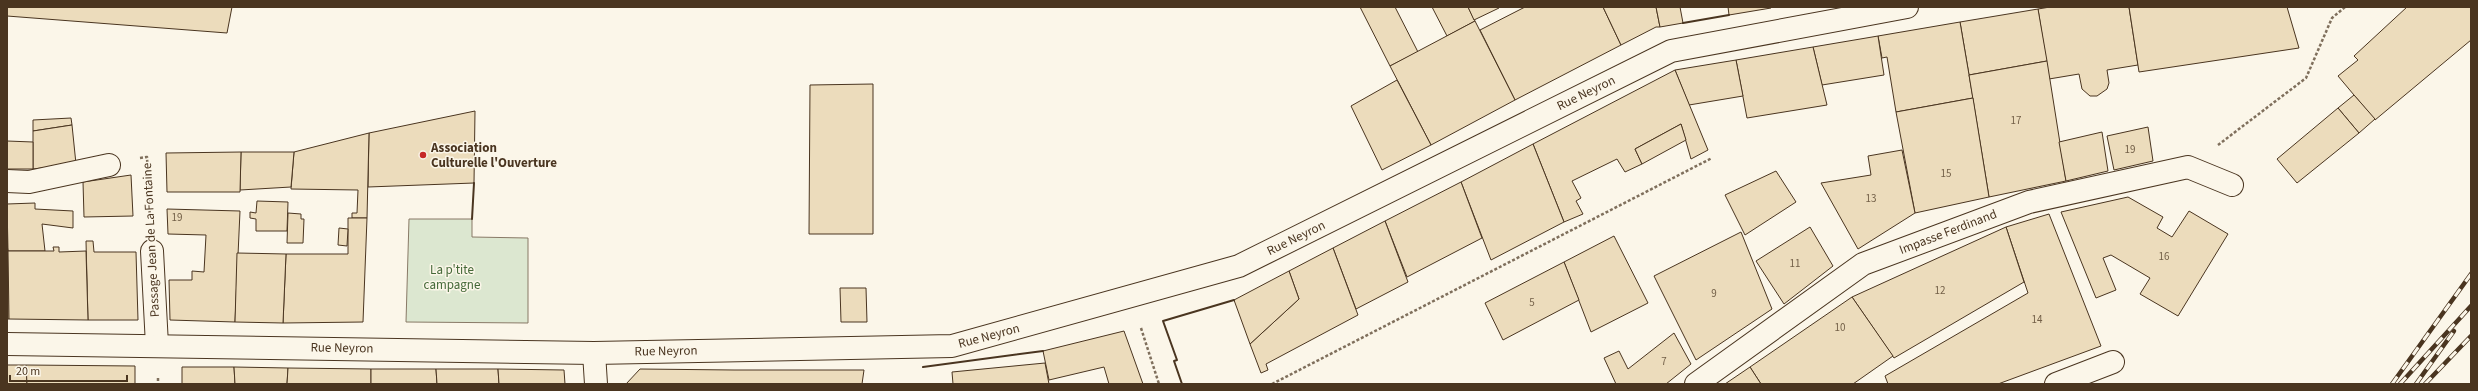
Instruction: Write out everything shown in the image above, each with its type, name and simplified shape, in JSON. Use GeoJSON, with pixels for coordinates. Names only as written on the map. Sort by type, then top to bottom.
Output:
{"type":"FeatureCollection","features":[{"type":"Feature","properties":{"kind":"street","name":"Rue Neyron"},"geometry":{"type":"LineString","coordinates":[[7,344],[157,345],[594,353],[952,346],[1131,298],[1239,266],[1671,51],[1907,7]]}},
{"type":"Feature","properties":{"kind":"street"},"geometry":{"type":"LineString","coordinates":[[7,181],[29,182],[109,166]]}},
{"type":"Feature","properties":{"kind":"street"},"geometry":{"type":"LineString","coordinates":[[2188,167],[2232,185]]}},
{"type":"Feature","properties":{"kind":"street","name":"Impasse Ferdinand"},"geometry":{"type":"LineString","coordinates":[[1696,384],[1863,264],[2029,202],[2188,167]]}},
{"type":"Feature","properties":{"kind":"street","name":"Passage Jean de La Fontaine"},"geometry":{"type":"LineString","coordinates":[[152,250],[157,345]]}},
{"type":"Feature","properties":{"kind":"street"},"geometry":{"type":"LineString","coordinates":[[594,353],[596,384]]}},
{"type":"Feature","properties":{"kind":"street"},"geometry":{"type":"LineString","coordinates":[[2056,384],[2113,362]]}},
{"type":"Feature","properties":{"kind":"path"},"geometry":{"type":"LineString","coordinates":[[2188,167],[2306,78],[2332,18],[2345,7]]}},
{"type":"Feature","properties":{"kind":"path","name":"Passage Jean de La Fontaine"},"geometry":{"type":"LineString","coordinates":[[109,166],[147,157],[152,250]]}},
{"type":"Feature","properties":{"kind":"path"},"geometry":{"type":"LineString","coordinates":[[1272,384],[1712,158]]}},
{"type":"Feature","properties":{"kind":"path"},"geometry":{"type":"LineString","coordinates":[[1131,298],[1159,384]]}},
{"type":"Feature","properties":{"kind":"green space","name":"La p'tite campagne"},"geometry":{"type":"Polygon","coordinates":[[[409,219],[472,219],[472,237],[528,238],[528,323],[406,322],[409,219]]]}},
{"type":"Feature","properties":{"kind":"building"},"geometry":{"type":"Polygon","coordinates":[[[7,7],[232,7],[227,33],[7,16],[7,7]]]}},
{"type":"Feature","properties":{"kind":"building"},"geometry":{"type":"Polygon","coordinates":[[[1360,7],[1395,7],[1418,52],[1390,66],[1360,7]]]}},
{"type":"Feature","properties":{"kind":"building"},"geometry":{"type":"Polygon","coordinates":[[[1432,7],[1468,7],[1475,21],[1447,36],[1432,7]]]}},
{"type":"Feature","properties":{"kind":"building"},"geometry":{"type":"Polygon","coordinates":[[[1468,7],[1498,7],[1499,8],[1474,20],[1468,7]]]}},
{"type":"Feature","properties":{"kind":"building"},"geometry":{"type":"Polygon","coordinates":[[[1525,7],[1603,7],[1621,45],[1515,100],[1480,30],[1525,7]]]}},
{"type":"Feature","properties":{"kind":"building"},"geometry":{"type":"Polygon","coordinates":[[[1603,7],[1656,7],[1660,27],[1656,27],[1621,45],[1603,7]]]}},
{"type":"Feature","properties":{"kind":"building"},"geometry":{"type":"Polygon","coordinates":[[[1656,7],[1680,7],[1683,23],[1660,27],[1656,7]]]}},
{"type":"Feature","properties":{"kind":"building"},"geometry":{"type":"Polygon","coordinates":[[[1728,7],[1771,7],[1771,8],[1729,15],[1728,7]]]}},
{"type":"Feature","properties":{"kind":"building"},"geometry":{"type":"Polygon","coordinates":[[[2050,7],[2129,7],[2138,65],[2107,70],[2109,83],[2107,89],[2097,96],[2090,96],[2082,89],[2079,74],[2049,79],[2038,9],[2050,7]]]}},
{"type":"Feature","properties":{"kind":"building"},"geometry":{"type":"Polygon","coordinates":[[[2129,7],[2287,7],[2299,48],[2139,72],[2129,7]]]}},
{"type":"Feature","properties":{"kind":"building"},"geometry":{"type":"Polygon","coordinates":[[[2407,7],[2471,7],[2471,40],[2375,120],[2338,76],[2358,60],[2354,56],[2407,7]]]}},
{"type":"Feature","properties":{"kind":"building"},"geometry":{"type":"Polygon","coordinates":[[[2038,9],[2047,61],[1969,75],[1960,22],[2038,9]]]}},
{"type":"Feature","properties":{"kind":"building"},"geometry":{"type":"Polygon","coordinates":[[[1475,21],[1515,100],[1431,145],[1390,66],[1475,21]]]}},
{"type":"Feature","properties":{"kind":"building"},"geometry":{"type":"Polygon","coordinates":[[[1960,22],[1973,98],[1896,112],[1887,57],[1882,58],[1878,36],[1960,22]]]}},
{"type":"Feature","properties":{"kind":"building"},"geometry":{"type":"Polygon","coordinates":[[[1878,36],[1884,75],[1822,85],[1813,47],[1878,36]]]}},
{"type":"Feature","properties":{"kind":"building"},"geometry":{"type":"Polygon","coordinates":[[[1813,47],[1827,105],[1747,118],[1736,60],[1813,47]]]}},
{"type":"Feature","properties":{"kind":"building"},"geometry":{"type":"Polygon","coordinates":[[[1736,60],[1743,96],[1689,105],[1675,70],[1736,60]]]}},
{"type":"Feature","properties":{"kind":"building"},"geometry":{"type":"Polygon","coordinates":[[[2047,61],[2066,181],[1989,197],[1969,75],[2047,61]]]}},
{"type":"Feature","properties":{"kind":"building"},"geometry":{"type":"Polygon","coordinates":[[[1675,70],[1708,150],[1691,159],[1681,124],[1635,149],[1642,164],[1625,172],[1617,159],[1572,181],[1581,198],[1576,201],[1583,214],[1564,222],[1533,144],[1675,70]]]}},
{"type":"Feature","properties":{"kind":"building"},"geometry":{"type":"Polygon","coordinates":[[[1397,80],[1431,145],[1382,170],[1351,106],[1397,80]]]}},
{"type":"Feature","properties":{"kind":"building"},"geometry":{"type":"Polygon","coordinates":[[[873,84],[873,234],[809,234],[810,85],[873,84]]]}},
{"type":"Feature","properties":{"kind":"building"},"geometry":{"type":"Polygon","coordinates":[[[2354,95],[2375,119],[2359,133],[2338,108],[2354,95]]]}},
{"type":"Feature","properties":{"kind":"building"},"geometry":{"type":"Polygon","coordinates":[[[1973,98],[1989,197],[1915,213],[1896,112],[1973,98]]]}},
{"type":"Feature","properties":{"kind":"building"},"geometry":{"type":"Polygon","coordinates":[[[2338,108],[2359,133],[2297,183],[2277,159],[2338,108]]]}},
{"type":"Feature","properties":{"kind":"building"},"geometry":{"type":"Polygon","coordinates":[[[475,111],[474,183],[368,187],[369,133],[475,111]]]}},
{"type":"Feature","properties":{"kind":"building"},"geometry":{"type":"Polygon","coordinates":[[[71,118],[72,125],[33,131],[33,120],[71,118]]]}},
{"type":"Feature","properties":{"kind":"building"},"geometry":{"type":"Polygon","coordinates":[[[1681,124],[1686,140],[1642,164],[1635,149],[1681,124]]]}},
{"type":"Feature","properties":{"kind":"building"},"geometry":{"type":"Polygon","coordinates":[[[72,125],[76,164],[33,169],[33,131],[72,125]]]}},
{"type":"Feature","properties":{"kind":"building"},"geometry":{"type":"Polygon","coordinates":[[[2148,127],[2153,161],[2114,170],[2107,136],[2148,127]]]}},
{"type":"Feature","properties":{"kind":"building"},"geometry":{"type":"Polygon","coordinates":[[[2102,132],[2108,171],[2066,181],[2059,142],[2102,132]]]}},
{"type":"Feature","properties":{"kind":"building"},"geometry":{"type":"Polygon","coordinates":[[[369,133],[367,218],[352,218],[352,213],[357,213],[358,190],[291,189],[294,152],[369,133]]]}},
{"type":"Feature","properties":{"kind":"building"},"geometry":{"type":"Polygon","coordinates":[[[7,141],[33,142],[33,169],[7,169],[7,141]]]}},
{"type":"Feature","properties":{"kind":"building"},"geometry":{"type":"Polygon","coordinates":[[[1533,144],[1564,222],[1491,260],[1461,182],[1533,144]]]}},
{"type":"Feature","properties":{"kind":"building"},"geometry":{"type":"Polygon","coordinates":[[[1902,150],[1915,213],[1858,249],[1821,183],[1871,175],[1868,156],[1902,150]]]}},
{"type":"Feature","properties":{"kind":"building"},"geometry":{"type":"Polygon","coordinates":[[[241,152],[294,152],[291,187],[240,190],[241,152]]]}},
{"type":"Feature","properties":{"kind":"building"},"geometry":{"type":"Polygon","coordinates":[[[241,152],[240,192],[167,192],[166,153],[241,152]]]}},
{"type":"Feature","properties":{"kind":"building"},"geometry":{"type":"Polygon","coordinates":[[[1776,171],[1796,202],[1745,235],[1725,195],[1776,171]]]}},
{"type":"Feature","properties":{"kind":"building"},"geometry":{"type":"Polygon","coordinates":[[[131,175],[133,216],[84,217],[83,182],[131,175]]]}},
{"type":"Feature","properties":{"kind":"building"},"geometry":{"type":"Polygon","coordinates":[[[1461,182],[1482,238],[1407,277],[1385,221],[1461,182]]]}},
{"type":"Feature","properties":{"kind":"building"},"geometry":{"type":"Polygon","coordinates":[[[2128,197],[2163,217],[2157,228],[2172,237],[2189,211],[2228,234],[2178,316],[2140,294],[2150,278],[2111,255],[2103,258],[2116,290],[2096,298],[2061,212],[2128,197]]]}},
{"type":"Feature","properties":{"kind":"building"},"geometry":{"type":"Polygon","coordinates":[[[257,201],[288,202],[287,231],[256,231],[256,219],[250,218],[250,212],[256,213],[257,201]]]}},
{"type":"Feature","properties":{"kind":"building"},"geometry":{"type":"Polygon","coordinates":[[[35,203],[35,209],[73,211],[73,228],[42,224],[45,251],[8,251],[7,204],[35,203]]]}},
{"type":"Feature","properties":{"kind":"building"},"geometry":{"type":"Polygon","coordinates":[[[167,209],[240,211],[235,322],[170,320],[169,280],[192,280],[192,271],[204,272],[206,235],[168,234],[167,209]]]}},
{"type":"Feature","properties":{"kind":"building"},"geometry":{"type":"Polygon","coordinates":[[[288,213],[301,214],[301,219],[304,219],[303,243],[287,243],[288,213]]]}},
{"type":"Feature","properties":{"kind":"building"},"geometry":{"type":"Polygon","coordinates":[[[2049,214],[2101,346],[1998,384],[1888,384],[1885,376],[2028,293],[2006,227],[2049,214]]]}},
{"type":"Feature","properties":{"kind":"building"},"geometry":{"type":"Polygon","coordinates":[[[348,218],[367,218],[363,322],[283,323],[286,254],[348,254],[348,218]]]}},
{"type":"Feature","properties":{"kind":"building"},"geometry":{"type":"Polygon","coordinates":[[[1385,221],[1408,282],[1356,309],[1333,248],[1385,221]]]}},
{"type":"Feature","properties":{"kind":"building"},"geometry":{"type":"Polygon","coordinates":[[[1810,227],[1833,266],[1784,304],[1756,261],[1810,227]]]}},
{"type":"Feature","properties":{"kind":"building"},"geometry":{"type":"Polygon","coordinates":[[[2006,227],[2024,282],[1894,358],[1852,297],[2006,227]]]}},
{"type":"Feature","properties":{"kind":"building"},"geometry":{"type":"Polygon","coordinates":[[[339,228],[348,229],[347,246],[338,245],[339,228]]]}},
{"type":"Feature","properties":{"kind":"building"},"geometry":{"type":"Polygon","coordinates":[[[1741,232],[1772,309],[1696,360],[1654,276],[1741,232]]]}},
{"type":"Feature","properties":{"kind":"building"},"geometry":{"type":"Polygon","coordinates":[[[1614,236],[1648,303],[1591,332],[1564,262],[1614,236]]]}},
{"type":"Feature","properties":{"kind":"building"},"geometry":{"type":"Polygon","coordinates":[[[86,241],[93,241],[94,252],[136,252],[138,320],[88,320],[86,241]]]}},
{"type":"Feature","properties":{"kind":"building"},"geometry":{"type":"Polygon","coordinates":[[[7,245],[8,251],[9,319],[7,319],[7,245]]]}},
{"type":"Feature","properties":{"kind":"building"},"geometry":{"type":"Polygon","coordinates":[[[53,247],[59,247],[59,252],[86,251],[88,320],[9,319],[8,251],[54,251],[53,247]]]}},
{"type":"Feature","properties":{"kind":"building"},"geometry":{"type":"Polygon","coordinates":[[[1333,248],[1358,315],[1266,364],[1268,370],[1261,373],[1250,344],[1299,299],[1289,271],[1333,248]]]}},
{"type":"Feature","properties":{"kind":"building"},"geometry":{"type":"Polygon","coordinates":[[[237,253],[286,254],[283,323],[235,322],[237,253]]]}},
{"type":"Feature","properties":{"kind":"building"},"geometry":{"type":"Polygon","coordinates":[[[1564,262],[1579,300],[1503,340],[1485,303],[1564,262]]]}},
{"type":"Feature","properties":{"kind":"building"},"geometry":{"type":"Polygon","coordinates":[[[1289,271],[1299,299],[1250,344],[1234,300],[1289,271]]]}},
{"type":"Feature","properties":{"kind":"building"},"geometry":{"type":"Polygon","coordinates":[[[840,288],[866,288],[867,322],[841,322],[840,288]]]}},
{"type":"Feature","properties":{"kind":"building"},"geometry":{"type":"Polygon","coordinates":[[[1852,297],[1893,356],[1853,384],[1761,384],[1750,367],[1852,297]]]}},
{"type":"Feature","properties":{"kind":"building"},"geometry":{"type":"Polygon","coordinates":[[[1124,331],[1143,384],[1109,384],[1104,367],[1049,380],[1043,351],[1124,331]]]}},
{"type":"Feature","properties":{"kind":"building"},"geometry":{"type":"Polygon","coordinates":[[[1674,333],[1691,364],[1666,384],[1616,384],[1604,358],[1619,351],[1628,369],[1674,333]]]}},
{"type":"Feature","properties":{"kind":"building"},"geometry":{"type":"Polygon","coordinates":[[[1045,363],[1049,384],[953,384],[952,372],[1045,363]]]}},
{"type":"Feature","properties":{"kind":"building"},"geometry":{"type":"Polygon","coordinates":[[[7,365],[26,365],[27,384],[7,384],[7,365]]]}},
{"type":"Feature","properties":{"kind":"building"},"geometry":{"type":"Polygon","coordinates":[[[26,365],[135,366],[135,384],[27,384],[26,365]]]}},
{"type":"Feature","properties":{"kind":"building"},"geometry":{"type":"Polygon","coordinates":[[[182,367],[234,367],[235,384],[182,384],[182,367]]]}},
{"type":"Feature","properties":{"kind":"building"},"geometry":{"type":"Polygon","coordinates":[[[234,367],[288,368],[287,384],[235,384],[234,367]]]}},
{"type":"Feature","properties":{"kind":"building"},"geometry":{"type":"Polygon","coordinates":[[[1750,367],[1761,384],[1725,384],[1750,367]]]}},
{"type":"Feature","properties":{"kind":"building"},"geometry":{"type":"Polygon","coordinates":[[[288,368],[371,369],[371,384],[287,384],[288,368]]]}},
{"type":"Feature","properties":{"kind":"building"},"geometry":{"type":"Polygon","coordinates":[[[371,369],[436,369],[437,384],[371,384],[371,369]]]}},
{"type":"Feature","properties":{"kind":"building"},"geometry":{"type":"Polygon","coordinates":[[[436,369],[498,369],[499,384],[437,384],[436,369]]]}},
{"type":"Feature","properties":{"kind":"building"},"geometry":{"type":"Polygon","coordinates":[[[498,369],[564,370],[565,384],[499,384],[498,369]]]}},
{"type":"Feature","properties":{"kind":"building"},"geometry":{"type":"Polygon","coordinates":[[[640,369],[864,370],[862,384],[626,384],[640,369]]]}},
{"type":"Feature","properties":{"kind":"railway"},"geometry":{"type":"LineString","coordinates":[[2392,384],[2471,274]]}},
{"type":"Feature","properties":{"kind":"railway"},"geometry":{"type":"LineString","coordinates":[[2400,384],[2471,306]]}},
{"type":"Feature","properties":{"kind":"railway"},"geometry":{"type":"LineString","coordinates":[[2416,384],[2454,331]]}},
{"type":"Feature","properties":{"kind":"railway"},"geometry":{"type":"LineString","coordinates":[[2425,384],[2471,336]]}},
{"type":"Feature","properties":{"kind":"wall"},"geometry":{"type":"LineString","coordinates":[[1683,23],[1729,15]]}},
{"type":"Feature","properties":{"kind":"wall"},"geometry":{"type":"LineString","coordinates":[[472,219],[474,183]]}},
{"type":"Feature","properties":{"kind":"wall"},"geometry":{"type":"LineString","coordinates":[[1182,384],[1174,361],[1177,360],[1163,321],[1234,300]]}},
{"type":"Feature","properties":{"kind":"wall"},"geometry":{"type":"LineString","coordinates":[[923,367],[1043,351]]}},
{"type":"Feature","properties":{"kind":"place","name":"Association Culturelle l'Ouverture"},"geometry":{"type":"Point","coordinates":[423,155]}}]}
